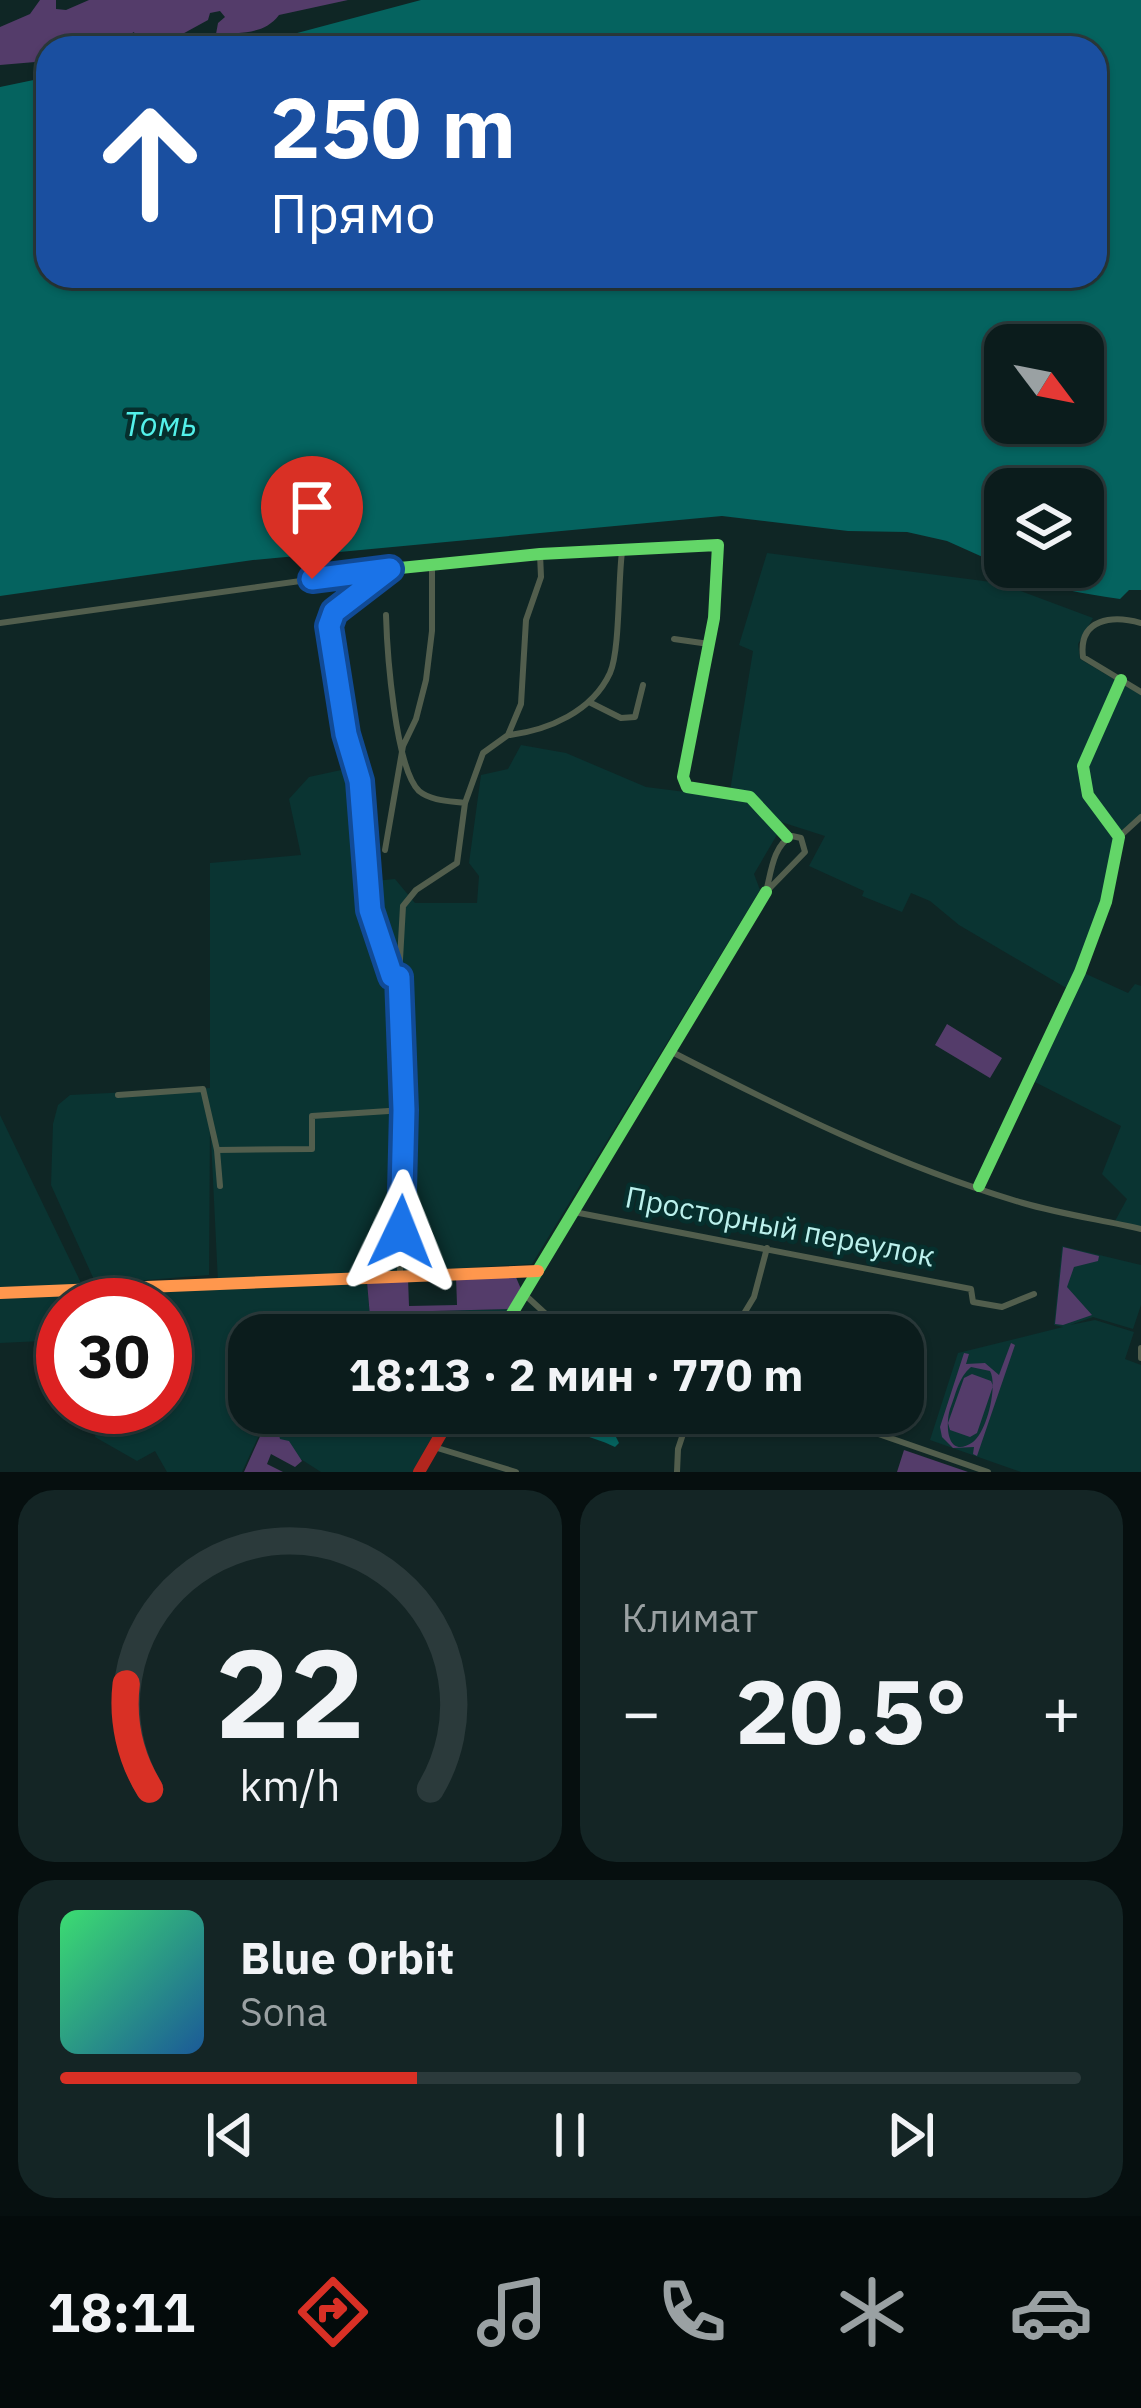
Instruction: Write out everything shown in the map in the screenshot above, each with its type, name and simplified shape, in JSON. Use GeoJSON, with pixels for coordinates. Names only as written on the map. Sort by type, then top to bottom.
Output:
{"type":"FeatureCollection","features":[{"type":"Feature","properties":{"kind":"street"},"geometry":{"type":"LineString","coordinates":[[0,623],[432,563],[718,544],[709,644],[686,759],[687,788],[751,797],[787,837],[801,838],[805,852],[766,892],[512,1314]]}},
{"type":"Feature","properties":{"kind":"street"},"geometry":{"type":"LineString","coordinates":[[400,1273],[403,906],[416,890],[457,863],[465,802],[483,753],[508,735],[550,726],[589,702],[612,668],[623,548]]}},
{"type":"Feature","properties":{"kind":"street"},"geometry":{"type":"LineString","coordinates":[[508,735],[521,704],[526,620],[541,577],[540,554]]}},
{"type":"Feature","properties":{"kind":"street"},"geometry":{"type":"LineString","coordinates":[[385,850],[403,746],[426,680],[432,563]]}},
{"type":"Feature","properties":{"kind":"street"},"geometry":{"type":"LineString","coordinates":[[390,569],[334,612],[329,626],[346,734],[360,781],[370,910],[392,976],[399,977]]}},
{"type":"Feature","properties":{"kind":"street"},"geometry":{"type":"LineString","coordinates":[[386,615],[392,704],[410,774],[421,792],[432,798],[465,802]]}},
{"type":"Feature","properties":{"kind":"street"},"geometry":{"type":"LineString","coordinates":[[1141,623],[1103,618],[1081,645],[1083,657],[1141,692]]}},
{"type":"Feature","properties":{"kind":"street"},"geometry":{"type":"LineString","coordinates":[[674,639],[709,644]]}},
{"type":"Feature","properties":{"kind":"street"},"geometry":{"type":"LineString","coordinates":[[1119,837],[1088,795],[1083,766],[1121,680]]}},
{"type":"Feature","properties":{"kind":"street"},"geometry":{"type":"LineString","coordinates":[[589,702],[621,718],[635,717],[643,685]]}},
{"type":"Feature","properties":{"kind":"street"},"geometry":{"type":"LineString","coordinates":[[979,1186],[1080,972],[1106,902],[1119,837],[1141,818]]}},
{"type":"Feature","properties":{"kind":"street"},"geometry":{"type":"LineString","coordinates":[[766,892],[777,852],[787,837]]}},
{"type":"Feature","properties":{"kind":"street"},"geometry":{"type":"LineString","coordinates":[[672,1052],[805,1121],[1022,1202],[1141,1229]]}},
{"type":"Feature","properties":{"kind":"street"},"geometry":{"type":"LineString","coordinates":[[118,1095],[202,1089],[217,1150],[220,1186]]}},
{"type":"Feature","properties":{"kind":"street"},"geometry":{"type":"LineString","coordinates":[[217,1150],[313,1149],[312,1116],[404,1110]]}},
{"type":"Feature","properties":{"kind":"street","name":"Просторный переулок"},"geometry":{"type":"LineString","coordinates":[[574,1211],[971,1289],[973,1302],[1002,1307],[1034,1294]]}},
{"type":"Feature","properties":{"kind":"street"},"geometry":{"type":"LineString","coordinates":[[744,1314],[754,1297],[766,1248]]}},
{"type":"Feature","properties":{"kind":"street"},"geometry":{"type":"LineString","coordinates":[[0,1293],[241,1285],[400,1273],[538,1271]]}},
{"type":"Feature","properties":{"kind":"street"},"geometry":{"type":"LineString","coordinates":[[524,1294],[546,1314]]}},
{"type":"Feature","properties":{"kind":"street"},"geometry":{"type":"LineString","coordinates":[[1141,1348],[1141,1358]]}},
{"type":"Feature","properties":{"kind":"street"},"geometry":{"type":"LineString","coordinates":[[419,1472],[442,1434]]}},
{"type":"Feature","properties":{"kind":"street"},"geometry":{"type":"LineString","coordinates":[[677,1472],[684,1434]]}},
{"type":"Feature","properties":{"kind":"street"},"geometry":{"type":"LineString","coordinates":[[879,1434],[988,1472]]}},
{"type":"Feature","properties":{"kind":"street"},"geometry":{"type":"LineString","coordinates":[[434,1447],[516,1472]]}},
{"type":"Feature","properties":{"kind":"shaded area"},"geometry":{"type":"Polygon","coordinates":[[[40,0],[56,0],[56,9],[66,10],[89,0],[348,0],[279,15],[250,32],[216,34],[225,17],[220,11],[179,36],[135,36],[134,32],[127,36],[36,36],[36,62],[0,65],[0,27],[30,14],[40,0]]]}},
{"type":"Feature","properties":{"kind":"shaded area"},"geometry":{"type":"Polygon","coordinates":[[[767,553],[984,581],[984,588],[1012,588],[1093,618],[1078,644],[1080,659],[1141,695],[1141,814],[1118,835],[1104,900],[1068,989],[959,925],[930,901],[911,893],[902,912],[809,866],[825,836],[778,821],[752,794],[730,791],[753,651],[739,645],[767,553]]]}},
{"type":"Feature","properties":{"kind":"shaded area"},"geometry":{"type":"Polygon","coordinates":[[[521,745],[566,753],[646,787],[749,800],[778,833],[754,874],[760,890],[532,1264],[218,1282],[210,1119],[209,1275],[93,1278],[51,1185],[58,1105],[70,1095],[210,1088],[210,863],[301,855],[289,799],[309,777],[364,765],[374,881],[395,879],[415,903],[477,903],[479,876],[469,863],[481,775],[508,769],[521,745]]]}},
{"type":"Feature","properties":{"kind":"shaded area"},"geometry":{"type":"Polygon","coordinates":[[[1084,973],[1128,993],[1135,984],[1141,986],[1141,1229],[1115,1221],[1127,1199],[1102,1174],[1121,1126],[1033,1081],[1084,973]]]}},
{"type":"Feature","properties":{"kind":"shaded area"},"geometry":{"type":"Polygon","coordinates":[[[947,1024],[1002,1058],[990,1078],[935,1045],[947,1024]]]}},
{"type":"Feature","properties":{"kind":"shaded area"},"geometry":{"type":"Polygon","coordinates":[[[0,1115],[79,1278],[36,1278],[36,1289],[0,1290],[0,1115]]]}},
{"type":"Feature","properties":{"kind":"shaded area"},"geometry":{"type":"Polygon","coordinates":[[[1062,1246],[1141,1265],[1141,1305],[1133,1329],[1093,1317],[1070,1325],[1095,1320],[1134,1332],[1125,1359],[1141,1365],[1141,1472],[1021,1472],[930,1440],[958,1353],[1063,1327],[1054,1325],[1062,1246]]]}},
{"type":"Feature","properties":{"kind":"shaded area"},"geometry":{"type":"Polygon","coordinates":[[[1063,1247],[1099,1256],[1098,1261],[1074,1267],[1067,1287],[1092,1315],[1063,1325],[1055,1324],[1063,1247]]]}},
{"type":"Feature","properties":{"kind":"shaded area"},"geometry":{"type":"Polygon","coordinates":[[[515,1275],[521,1289],[511,1309],[370,1314],[367,1282],[408,1278],[409,1306],[457,1305],[456,1276],[515,1275]]]}},
{"type":"Feature","properties":{"kind":"shaded area"},"geometry":{"type":"Polygon","coordinates":[[[367,1282],[370,1314],[228,1314],[228,1434],[260,1434],[242,1472],[167,1472],[155,1451],[137,1461],[95,1437],[192,1434],[192,1290],[367,1282]]]}},
{"type":"Feature","properties":{"kind":"shaded area"},"geometry":{"type":"Polygon","coordinates":[[[36,1296],[36,1341],[0,1343],[0,1298],[36,1296]]]}},
{"type":"Feature","properties":{"kind":"shaded area"},"geometry":{"type":"Polygon","coordinates":[[[511,1309],[508,1314],[422,1314],[433,1311],[511,1309]]]}},
{"type":"Feature","properties":{"kind":"shaded area"},"geometry":{"type":"Polygon","coordinates":[[[1011,1343],[1015,1345],[977,1456],[974,1447],[953,1448],[940,1427],[964,1353],[969,1354],[966,1364],[985,1363],[999,1375],[1011,1343]],[[971,1367],[958,1386],[948,1423],[950,1438],[958,1447],[973,1442],[983,1429],[992,1397],[990,1371],[971,1367]]]}},
{"type":"Feature","properties":{"kind":"shaded area"},"geometry":{"type":"Polygon","coordinates":[[[972,1374],[993,1386],[977,1433],[970,1437],[950,1430],[948,1423],[964,1378],[972,1374]]]}},
{"type":"Feature","properties":{"kind":"shaded area"},"geometry":{"type":"Polygon","coordinates":[[[261,1434],[279,1434],[302,1461],[295,1467],[271,1454],[267,1464],[283,1472],[244,1472],[261,1434]]]}},
{"type":"Feature","properties":{"kind":"shaded area"},"geometry":{"type":"Polygon","coordinates":[[[262,1434],[437,1434],[414,1472],[321,1472],[262,1434]]]}},
{"type":"Feature","properties":{"kind":"shaded area"},"geometry":{"type":"Polygon","coordinates":[[[904,1450],[968,1472],[897,1472],[904,1450]]]}},
{"type":"Feature","properties":{"kind":"water","name":"Томь"},"geometry":{"type":"Polygon","coordinates":[[[421,0],[1141,0],[1141,590],[1129,590],[1120,599],[1064,588],[1104,588],[1104,468],[984,468],[984,558],[947,541],[907,532],[848,531],[722,516],[253,560],[0,596],[0,87],[36,80],[36,288],[1107,288],[1107,36],[286,36],[421,0]]]}},
{"type":"Feature","properties":{"kind":"water"},"geometry":{"type":"Polygon","coordinates":[[[581,1434],[614,1434],[619,1443],[615,1447],[581,1434]]]}},
{"type":"Feature","properties":{"kind":"traffic: fast"},"geometry":{"type":"LineString","coordinates":[[399,977],[392,976],[370,910],[360,780],[347,734],[329,626],[334,612],[390,569],[540,554],[718,545],[714,618],[683,777],[687,787],[750,797],[787,837]]}},
{"type":"Feature","properties":{"kind":"traffic: fast"},"geometry":{"type":"LineString","coordinates":[[979,1186],[1080,972],[1106,902],[1119,837],[1088,795],[1083,766],[1121,680]]}},
{"type":"Feature","properties":{"kind":"traffic: fast"},"geometry":{"type":"LineString","coordinates":[[512,1314],[766,892]]}},
{"type":"Feature","properties":{"kind":"traffic: slow"},"geometry":{"type":"LineString","coordinates":[[0,1293],[538,1271]]}},
{"type":"Feature","properties":{"kind":"traffic: jam"},"geometry":{"type":"LineString","coordinates":[[419,1472],[441,1434]]}},
{"type":"Feature","properties":{"kind":"route"},"geometry":{"type":"LineString","coordinates":[[312,579],[390,569],[334,612],[329,626],[346,734],[360,781],[370,910],[392,976],[399,977],[404,1110],[401,1232]]}}]}
